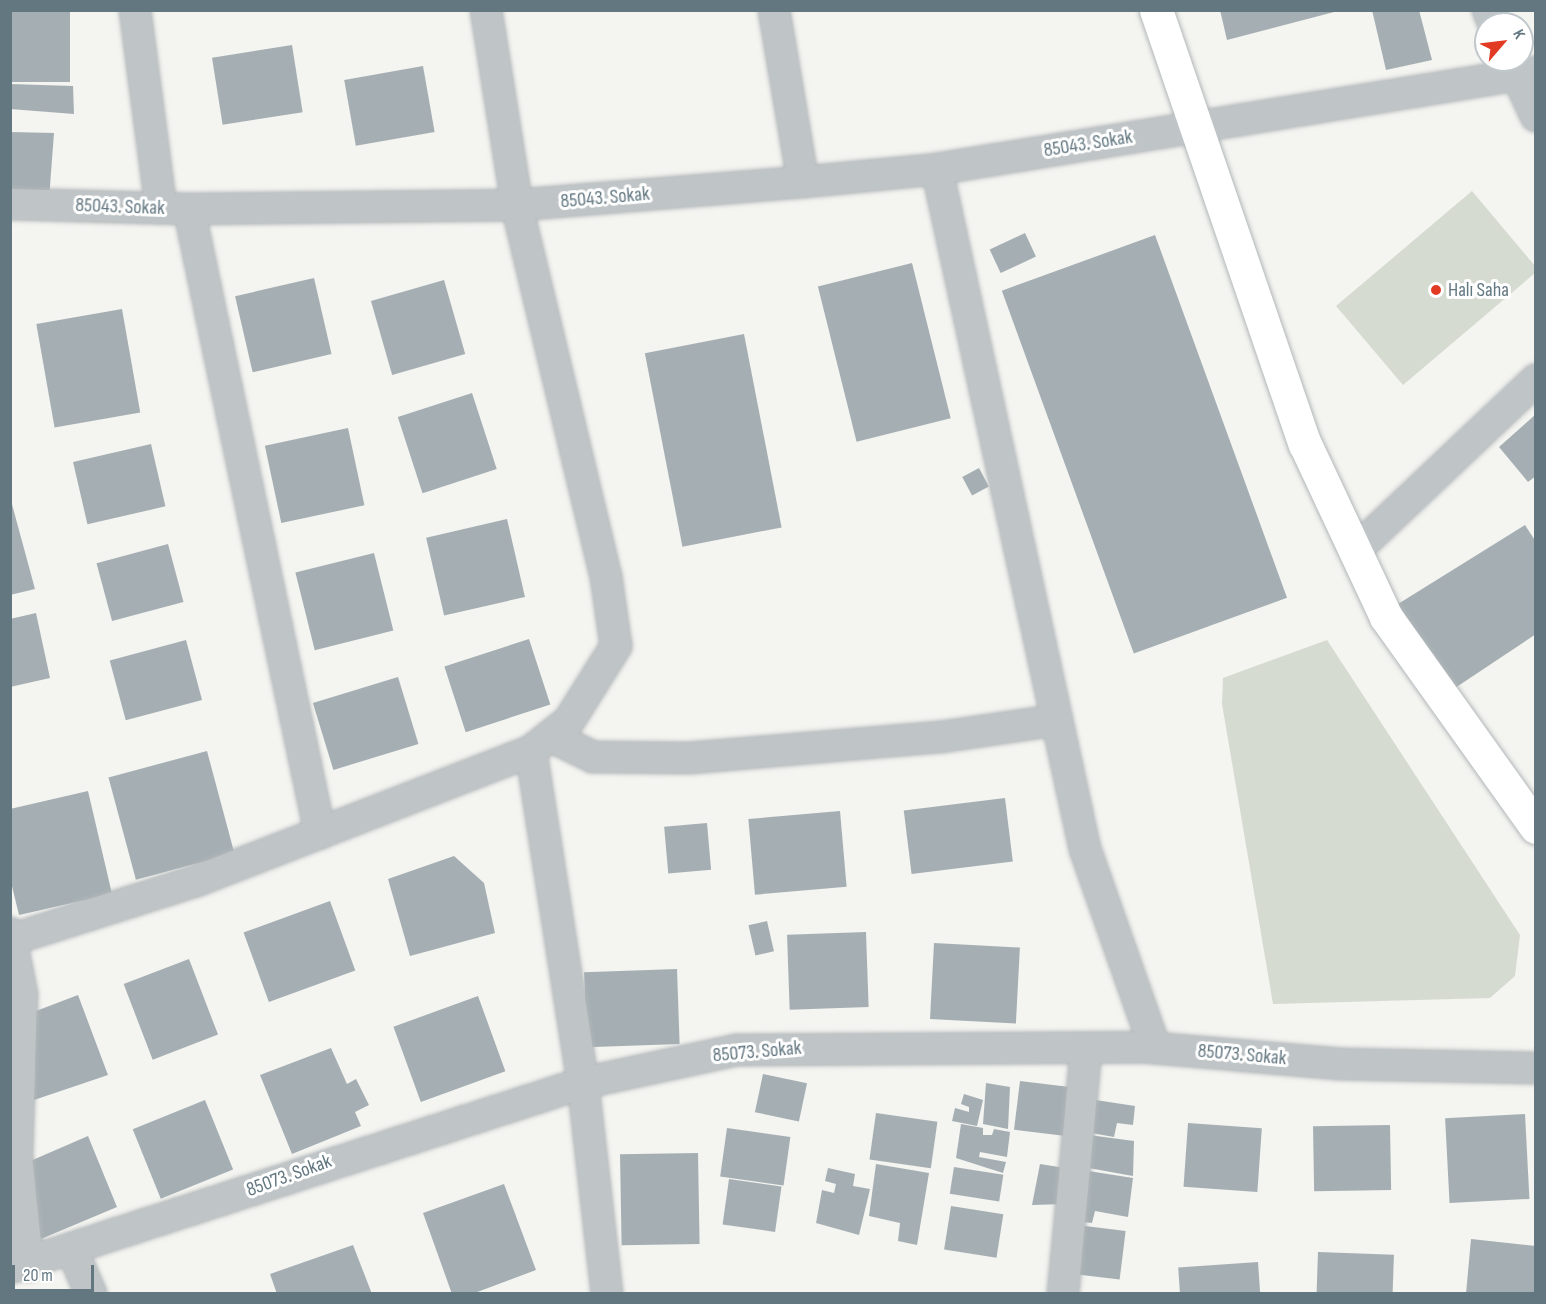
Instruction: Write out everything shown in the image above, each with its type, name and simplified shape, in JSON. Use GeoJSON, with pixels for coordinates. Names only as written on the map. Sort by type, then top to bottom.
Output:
{"type":"FeatureCollection","features":[{"type":"Feature","properties":{"kind":"main road"},"geometry":{"type":"LineString","coordinates":[[1156,10],[1305,444],[1386,617],[1536,827]]}},
{"type":"Feature","properties":{"kind":"street"},"geometry":{"type":"LineString","coordinates":[[135,10],[175,209],[320,833]]}},
{"type":"Feature","properties":{"kind":"street"},"geometry":{"type":"LineString","coordinates":[[19,1266],[17,1156],[22,995],[11,938],[196,881],[541,744],[592,690],[616,646],[606,577],[517,205],[486,10]]}},
{"type":"Feature","properties":{"kind":"street"},"geometry":{"type":"LineString","coordinates":[[774,10],[803,182]]}},
{"type":"Feature","properties":{"kind":"street","name":"85043. Sokak"},"geometry":{"type":"LineString","coordinates":[[10,204],[175,209],[517,205],[803,182],[937,169],[1196,127],[1504,72]]}},
{"type":"Feature","properties":{"kind":"street"},"geometry":{"type":"LineString","coordinates":[[1522,72],[1536,116]]}},
{"type":"Feature","properties":{"kind":"street"},"geometry":{"type":"LineString","coordinates":[[937,169],[1085,849],[1155,1048]]}},
{"type":"Feature","properties":{"kind":"street"},"geometry":{"type":"LineString","coordinates":[[1356,550],[1534,386]]}},
{"type":"Feature","properties":{"kind":"street"},"geometry":{"type":"LineString","coordinates":[[541,744],[593,758],[688,758],[941,737],[1057,720]]}},
{"type":"Feature","properties":{"kind":"street"},"geometry":{"type":"LineString","coordinates":[[541,744],[607,1293]]}},
{"type":"Feature","properties":{"kind":"street","name":"85073. Sokak"},"geometry":{"type":"LineString","coordinates":[[19,1266],[328,1162],[583,1083],[737,1050],[1155,1048],[1340,1064],[1536,1068]]}},
{"type":"Feature","properties":{"kind":"street"},"geometry":{"type":"LineString","coordinates":[[1063,1293],[1086,1049]]}},
{"type":"Feature","properties":{"kind":"street"},"geometry":{"type":"LineString","coordinates":[[72,1250],[91,1293]]}},
{"type":"Feature","properties":{"kind":"shaded area","name":"Halı Saha"},"geometry":{"type":"Polygon","coordinates":[[[1472,191],[1535,266],[1535,273],[1403,385],[1336,306],[1472,191]]]}},
{"type":"Feature","properties":{"kind":"shaded area"},"geometry":{"type":"Polygon","coordinates":[[[1327,640],[1520,935],[1515,976],[1490,998],[1273,1004],[1222,704],[1223,678],[1327,640]]]}},
{"type":"Feature","properties":{"kind":"building"},"geometry":{"type":"Polygon","coordinates":[[[10,10],[70,10],[70,82],[10,82],[10,10]]]}},
{"type":"Feature","properties":{"kind":"building"},"geometry":{"type":"Polygon","coordinates":[[[1220,10],[1338,10],[1338,11],[1227,40],[1220,10]]]}},
{"type":"Feature","properties":{"kind":"building"},"geometry":{"type":"Polygon","coordinates":[[[1372,10],[1419,10],[1432,60],[1386,70],[1372,10]]]}},
{"type":"Feature","properties":{"kind":"building"},"geometry":{"type":"Polygon","coordinates":[[[292,45],[303,112],[223,125],[212,58],[292,45]]]}},
{"type":"Feature","properties":{"kind":"building"},"geometry":{"type":"Polygon","coordinates":[[[423,66],[435,132],[356,146],[344,80],[423,66]]]}},
{"type":"Feature","properties":{"kind":"building"},"geometry":{"type":"Polygon","coordinates":[[[10,84],[73,86],[74,114],[10,109],[10,84]]]}},
{"type":"Feature","properties":{"kind":"building"},"geometry":{"type":"Polygon","coordinates":[[[10,132],[54,133],[49,199],[10,196],[10,132]]]}},
{"type":"Feature","properties":{"kind":"building"},"geometry":{"type":"Polygon","coordinates":[[[1025,233],[1036,257],[1001,273],[990,249],[1025,233]]]}},
{"type":"Feature","properties":{"kind":"building"},"geometry":{"type":"Polygon","coordinates":[[[1155,235],[1287,598],[1134,653],[1002,291],[1155,235]]]}},
{"type":"Feature","properties":{"kind":"building"},"geometry":{"type":"Polygon","coordinates":[[[912,263],[951,418],[857,442],[818,286],[912,263]]]}},
{"type":"Feature","properties":{"kind":"building"},"geometry":{"type":"Polygon","coordinates":[[[314,278],[332,354],[253,372],[235,296],[314,278]]]}},
{"type":"Feature","properties":{"kind":"building"},"geometry":{"type":"Polygon","coordinates":[[[444,280],[465,354],[392,375],[371,301],[444,280]]]}},
{"type":"Feature","properties":{"kind":"building"},"geometry":{"type":"Polygon","coordinates":[[[122,309],[140,412],[55,428],[36,324],[122,309]]]}},
{"type":"Feature","properties":{"kind":"building"},"geometry":{"type":"Polygon","coordinates":[[[744,334],[782,527],[682,547],[645,353],[744,334]]]}},
{"type":"Feature","properties":{"kind":"building"},"geometry":{"type":"Polygon","coordinates":[[[472,393],[497,469],[423,493],[398,417],[472,393]]]}},
{"type":"Feature","properties":{"kind":"building"},"geometry":{"type":"Polygon","coordinates":[[[1536,414],[1536,476],[1528,482],[1499,447],[1536,414]]]}},
{"type":"Feature","properties":{"kind":"building"},"geometry":{"type":"Polygon","coordinates":[[[348,428],[364,505],[281,523],[265,446],[348,428]]]}},
{"type":"Feature","properties":{"kind":"building"},"geometry":{"type":"Polygon","coordinates":[[[151,444],[165,506],[87,524],[73,462],[151,444]]]}},
{"type":"Feature","properties":{"kind":"building"},"geometry":{"type":"Polygon","coordinates":[[[979,468],[989,487],[972,495],[962,477],[979,468]]]}},
{"type":"Feature","properties":{"kind":"building"},"geometry":{"type":"Polygon","coordinates":[[[10,497],[35,589],[10,595],[10,497]]]}},
{"type":"Feature","properties":{"kind":"building"},"geometry":{"type":"Polygon","coordinates":[[[507,519],[525,597],[444,616],[426,538],[507,519]]]}},
{"type":"Feature","properties":{"kind":"building"},"geometry":{"type":"Polygon","coordinates":[[[1525,525],[1536,542],[1536,634],[1452,690],[1398,604],[1525,525]]]}},
{"type":"Feature","properties":{"kind":"building"},"geometry":{"type":"Polygon","coordinates":[[[168,544],[184,602],[112,621],[97,563],[168,544]]]}},
{"type":"Feature","properties":{"kind":"building"},"geometry":{"type":"Polygon","coordinates":[[[374,553],[393,631],[315,650],[295,573],[374,553]]]}},
{"type":"Feature","properties":{"kind":"building"},"geometry":{"type":"Polygon","coordinates":[[[36,613],[50,678],[10,687],[10,619],[36,613]]]}},
{"type":"Feature","properties":{"kind":"building"},"geometry":{"type":"Polygon","coordinates":[[[529,639],[550,705],[466,732],[444,667],[529,639]]]}},
{"type":"Feature","properties":{"kind":"building"},"geometry":{"type":"Polygon","coordinates":[[[186,640],[202,700],[126,720],[110,660],[186,640]]]}},
{"type":"Feature","properties":{"kind":"building"},"geometry":{"type":"Polygon","coordinates":[[[398,677],[418,744],[333,770],[313,703],[398,677]]]}},
{"type":"Feature","properties":{"kind":"building"},"geometry":{"type":"Polygon","coordinates":[[[207,751],[234,853],[136,880],[108,777],[207,751]]]}},
{"type":"Feature","properties":{"kind":"building"},"geometry":{"type":"Polygon","coordinates":[[[88,791],[112,894],[19,915],[10,878],[10,809],[88,791]]]}},
{"type":"Feature","properties":{"kind":"building"},"geometry":{"type":"Polygon","coordinates":[[[1005,798],[1013,862],[912,874],[904,810],[1005,798]]]}},
{"type":"Feature","properties":{"kind":"building"},"geometry":{"type":"Polygon","coordinates":[[[840,811],[847,887],[755,895],[748,819],[840,811]]]}},
{"type":"Feature","properties":{"kind":"building"},"geometry":{"type":"Polygon","coordinates":[[[707,823],[711,870],[668,874],[664,827],[707,823]]]}},
{"type":"Feature","properties":{"kind":"building"},"geometry":{"type":"Polygon","coordinates":[[[454,856],[484,883],[495,933],[410,956],[388,879],[454,856]]]}},
{"type":"Feature","properties":{"kind":"building"},"geometry":{"type":"Polygon","coordinates":[[[330,901],[355,971],[269,1002],[244,932],[330,901]]]}},
{"type":"Feature","properties":{"kind":"building"},"geometry":{"type":"Polygon","coordinates":[[[767,921],[774,951],[755,955],[748,925],[767,921]]]}},
{"type":"Feature","properties":{"kind":"building"},"geometry":{"type":"Polygon","coordinates":[[[866,932],[869,1007],[790,1010],[787,935],[866,932]]]}},
{"type":"Feature","properties":{"kind":"building"},"geometry":{"type":"Polygon","coordinates":[[[934,943],[1020,948],[1016,1023],[930,1019],[934,943]]]}},
{"type":"Feature","properties":{"kind":"building"},"geometry":{"type":"Polygon","coordinates":[[[189,959],[218,1035],[153,1060],[124,984],[189,959]]]}},
{"type":"Feature","properties":{"kind":"building"},"geometry":{"type":"Polygon","coordinates":[[[677,969],[680,1044],[587,1047],[584,972],[677,969]]]}},
{"type":"Feature","properties":{"kind":"building"},"geometry":{"type":"Polygon","coordinates":[[[78,995],[108,1075],[34,1100],[36,1011],[78,995]]]}},
{"type":"Feature","properties":{"kind":"building"},"geometry":{"type":"Polygon","coordinates":[[[478,996],[505,1071],[421,1102],[393,1027],[478,996]]]}},
{"type":"Feature","properties":{"kind":"building"},"geometry":{"type":"Polygon","coordinates":[[[331,1048],[347,1084],[356,1079],[369,1105],[355,1112],[361,1126],[292,1154],[260,1075],[331,1048]]]}},
{"type":"Feature","properties":{"kind":"building"},"geometry":{"type":"Polygon","coordinates":[[[763,1074],[807,1083],[799,1122],[755,1112],[763,1074]]]}},
{"type":"Feature","properties":{"kind":"building"},"geometry":{"type":"Polygon","coordinates":[[[1020,1081],[1070,1087],[1064,1136],[1014,1130],[1020,1081]]]}},
{"type":"Feature","properties":{"kind":"building"},"geometry":{"type":"Polygon","coordinates":[[[986,1083],[1010,1087],[1008,1129],[983,1124],[986,1083]]]}},
{"type":"Feature","properties":{"kind":"building"},"geometry":{"type":"Polygon","coordinates":[[[964,1094],[983,1100],[977,1126],[952,1121],[955,1108],[969,1112],[969,1107],[961,1104],[964,1094]]]}},
{"type":"Feature","properties":{"kind":"building"},"geometry":{"type":"Polygon","coordinates":[[[1089,1099],[1135,1106],[1133,1125],[1117,1123],[1114,1137],[1086,1132],[1089,1099]]]}},
{"type":"Feature","properties":{"kind":"building"},"geometry":{"type":"Polygon","coordinates":[[[205,1100],[233,1170],[161,1199],[133,1129],[205,1100]]]}},
{"type":"Feature","properties":{"kind":"building"},"geometry":{"type":"Polygon","coordinates":[[[876,1113],[937,1122],[931,1168],[869,1160],[876,1113]]]}},
{"type":"Feature","properties":{"kind":"building"},"geometry":{"type":"Polygon","coordinates":[[[1525,1114],[1529,1199],[1450,1203],[1445,1118],[1525,1114]]]}},
{"type":"Feature","properties":{"kind":"building"},"geometry":{"type":"Polygon","coordinates":[[[1188,1123],[1262,1128],[1257,1192],[1184,1187],[1188,1123]]]}},
{"type":"Feature","properties":{"kind":"building"},"geometry":{"type":"Polygon","coordinates":[[[961,1124],[983,1128],[983,1135],[992,1135],[994,1129],[1010,1132],[1007,1157],[980,1152],[979,1157],[1006,1162],[1003,1173],[956,1158],[961,1124]]]}},
{"type":"Feature","properties":{"kind":"building"},"geometry":{"type":"Polygon","coordinates":[[[1390,1125],[1391,1190],[1314,1191],[1313,1126],[1390,1125]]]}},
{"type":"Feature","properties":{"kind":"building"},"geometry":{"type":"Polygon","coordinates":[[[727,1128],[790,1137],[784,1185],[720,1177],[727,1128]]]}},
{"type":"Feature","properties":{"kind":"building"},"geometry":{"type":"Polygon","coordinates":[[[1089,1135],[1134,1141],[1133,1176],[1083,1167],[1089,1135]]]}},
{"type":"Feature","properties":{"kind":"building"},"geometry":{"type":"Polygon","coordinates":[[[88,1136],[117,1207],[41,1239],[29,1207],[28,1162],[88,1136]]]}},
{"type":"Feature","properties":{"kind":"building"},"geometry":{"type":"Polygon","coordinates":[[[698,1153],[700,1244],[622,1245],[620,1154],[698,1153]]]}},
{"type":"Feature","properties":{"kind":"building"},"geometry":{"type":"Polygon","coordinates":[[[876,1164],[929,1173],[917,1245],[898,1241],[900,1223],[869,1216],[876,1164]]]}},
{"type":"Feature","properties":{"kind":"building"},"geometry":{"type":"Polygon","coordinates":[[[1040,1164],[1071,1169],[1065,1204],[1032,1205],[1040,1164]]]}},
{"type":"Feature","properties":{"kind":"building"},"geometry":{"type":"Polygon","coordinates":[[[954,1167],[1003,1175],[999,1201],[950,1194],[954,1167]]]}},
{"type":"Feature","properties":{"kind":"building"},"geometry":{"type":"Polygon","coordinates":[[[828,1168],[855,1174],[853,1186],[870,1189],[859,1235],[816,1223],[822,1190],[834,1193],[836,1184],[825,1181],[828,1168]]]}},
{"type":"Feature","properties":{"kind":"building"},"geometry":{"type":"Polygon","coordinates":[[[1082,1170],[1133,1178],[1128,1217],[1095,1211],[1092,1223],[1076,1221],[1082,1170]]]}},
{"type":"Feature","properties":{"kind":"building"},"geometry":{"type":"Polygon","coordinates":[[[729,1179],[781,1186],[775,1232],[723,1225],[729,1179]]]}},
{"type":"Feature","properties":{"kind":"building"},"geometry":{"type":"Polygon","coordinates":[[[504,1184],[536,1270],[472,1294],[452,1294],[423,1213],[504,1184]]]}},
{"type":"Feature","properties":{"kind":"building"},"geometry":{"type":"Polygon","coordinates":[[[951,1206],[1003,1214],[996,1258],[944,1249],[951,1206]]]}},
{"type":"Feature","properties":{"kind":"building"},"geometry":{"type":"Polygon","coordinates":[[[1077,1225],[1126,1231],[1120,1280],[1071,1274],[1077,1225]]]}},
{"type":"Feature","properties":{"kind":"building"},"geometry":{"type":"Polygon","coordinates":[[[1471,1239],[1536,1246],[1536,1294],[1466,1294],[1471,1239]]]}},
{"type":"Feature","properties":{"kind":"building"},"geometry":{"type":"Polygon","coordinates":[[[353,1245],[372,1294],[277,1294],[270,1274],[353,1245]]]}},
{"type":"Feature","properties":{"kind":"building"},"geometry":{"type":"Polygon","coordinates":[[[1318,1252],[1394,1255],[1393,1294],[1317,1294],[1318,1252]]]}},
{"type":"Feature","properties":{"kind":"building"},"geometry":{"type":"Polygon","coordinates":[[[1258,1262],[1260,1294],[1180,1294],[1178,1268],[1258,1262]]]}},
{"type":"Feature","properties":{"kind":"place","name":"Halı Saha"},"geometry":{"type":"Point","coordinates":[1436,290]}}]}
